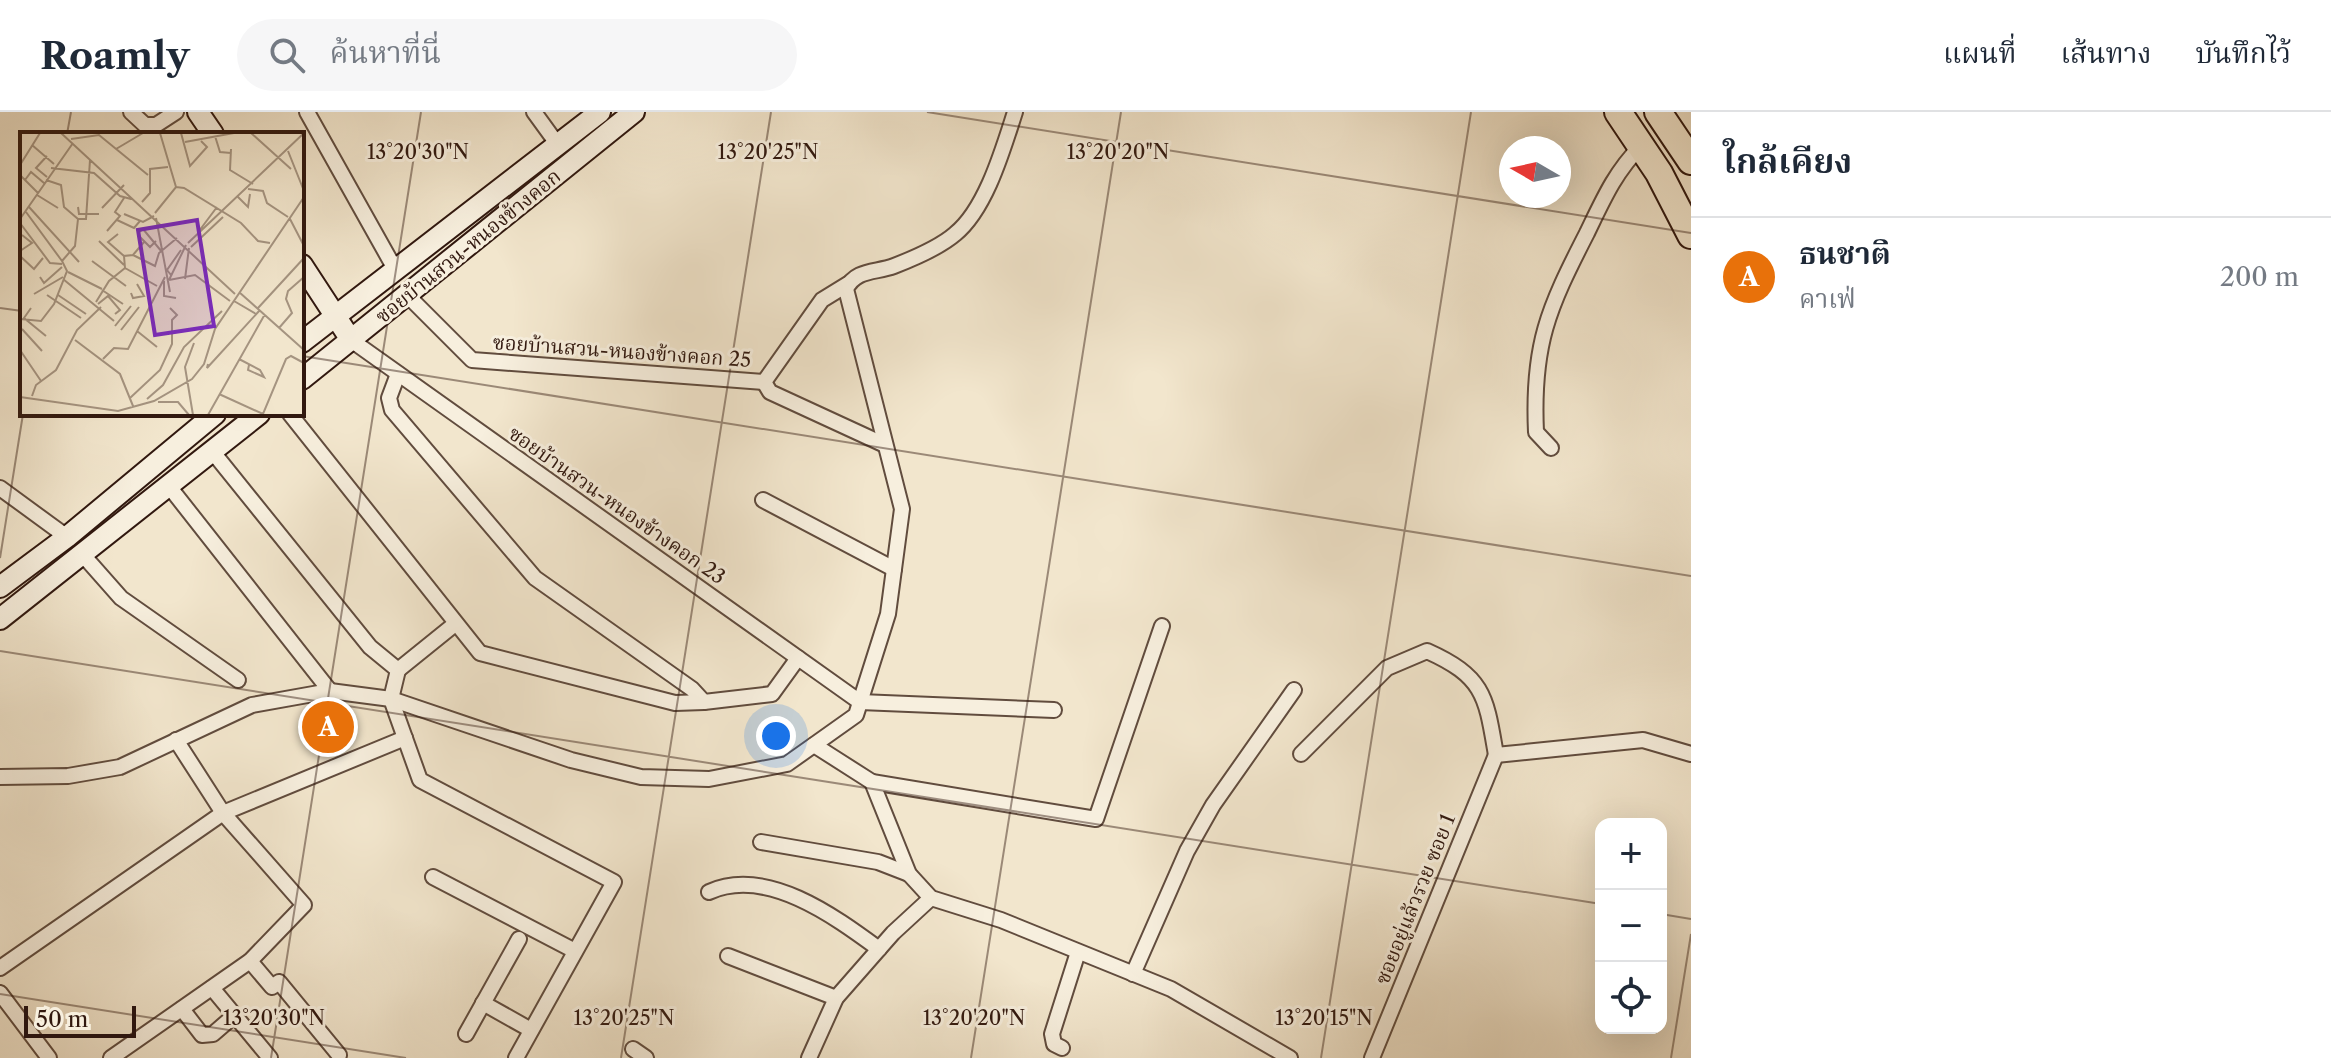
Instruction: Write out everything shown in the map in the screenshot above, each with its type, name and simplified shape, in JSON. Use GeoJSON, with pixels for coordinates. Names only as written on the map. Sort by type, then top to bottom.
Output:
{"type":"FeatureCollection","features":[{"type":"Feature","properties":{"kind":"highway"},"geometry":{"type":"LineString","coordinates":[[1618,112],[1641,146],[1691,235]]}},
{"type":"Feature","properties":{"kind":"highway"},"geometry":{"type":"LineString","coordinates":[[1658,112],[1691,161]]}},
{"type":"Feature","properties":{"kind":"main road","name":"ซอยบ้านสวน-หนองข้างคอก"},"geometry":{"type":"LineString","coordinates":[[304,340],[335,313],[600,112]]}},
{"type":"Feature","properties":{"kind":"main road","name":"ซอยบ้านสวน-หนองข้างคอก"},"geometry":{"type":"LineString","coordinates":[[304,377],[634,112]]}},
{"type":"Feature","properties":{"kind":"main road"},"geometry":{"type":"LineString","coordinates":[[203,113],[212,132]]}},
{"type":"Feature","properties":{"kind":"main road"},"geometry":{"type":"LineString","coordinates":[[304,268],[351,340]]}},
{"type":"Feature","properties":{"kind":"main road"},"geometry":{"type":"LineString","coordinates":[[0,619],[256,416]]}},
{"type":"Feature","properties":{"kind":"main road"},"geometry":{"type":"LineString","coordinates":[[0,587],[67,537],[205,417]]}},
{"type":"Feature","properties":{"kind":"street"},"geometry":{"type":"LineString","coordinates":[[131,112],[145,125],[156,125],[176,112]]}},
{"type":"Feature","properties":{"kind":"street"},"geometry":{"type":"LineString","coordinates":[[307,112],[395,269]]}},
{"type":"Feature","properties":{"kind":"street"},"geometry":{"type":"LineString","coordinates":[[534,112],[558,145]]}},
{"type":"Feature","properties":{"kind":"street"},"geometry":{"type":"LineString","coordinates":[[0,777],[68,776],[120,767],[252,705],[330,691],[391,699],[571,760],[641,777],[709,779],[787,764],[856,715],[888,614],[902,509],[848,291],[861,273],[894,266],[956,234],[991,183],[1015,112]]}},
{"type":"Feature","properties":{"kind":"street"},"geometry":{"type":"LineString","coordinates":[[1551,448],[1536,432],[1535,380],[1542,332],[1560,282],[1603,196],[1620,167],[1641,146]]}},
{"type":"Feature","properties":{"kind":"street"},"geometry":{"type":"LineString","coordinates":[[848,291],[836,289],[822,300],[764,382],[770,392],[885,445]]}},
{"type":"Feature","properties":{"kind":"street","name":"ซอยบ้านสวน-หนองข้างคอก 25"},"geometry":{"type":"LineString","coordinates":[[407,295],[472,360],[764,382]]}},
{"type":"Feature","properties":{"kind":"street","name":"ซอยบ้านสวน-หนองข้างคอก 23"},"geometry":{"type":"LineString","coordinates":[[351,340],[860,702]]}},
{"type":"Feature","properties":{"kind":"street"},"geometry":{"type":"LineString","coordinates":[[398,374],[389,398],[392,410],[535,578],[692,689],[704,702]]}},
{"type":"Feature","properties":{"kind":"street"},"geometry":{"type":"LineString","coordinates":[[292,416],[480,653],[675,703],[772,694],[798,658]]}},
{"type":"Feature","properties":{"kind":"street"},"geometry":{"type":"LineString","coordinates":[[212,451],[370,647],[398,670]]}},
{"type":"Feature","properties":{"kind":"street"},"geometry":{"type":"LineString","coordinates":[[168,485],[330,691]]}},
{"type":"Feature","properties":{"kind":"street"},"geometry":{"type":"LineString","coordinates":[[0,488],[67,537]]}},
{"type":"Feature","properties":{"kind":"street"},"geometry":{"type":"LineString","coordinates":[[763,500],[894,569]]}},
{"type":"Feature","properties":{"kind":"street"},"geometry":{"type":"LineString","coordinates":[[83,555],[121,598],[238,680]]}},
{"type":"Feature","properties":{"kind":"street"},"geometry":{"type":"LineString","coordinates":[[455,624],[398,670],[391,699],[420,780],[614,882],[516,1058]]}},
{"type":"Feature","properties":{"kind":"street"},"geometry":{"type":"LineString","coordinates":[[814,745],[872,782],[1096,819],[1162,626]]}},
{"type":"Feature","properties":{"kind":"street"},"geometry":{"type":"LineString","coordinates":[[1301,754],[1387,668],[1427,651],[1459,665],[1486,698],[1496,755],[1643,740],[1691,754]]}},
{"type":"Feature","properties":{"kind":"street"},"geometry":{"type":"LineString","coordinates":[[1133,974],[1200,828],[1294,690]]}},
{"type":"Feature","properties":{"kind":"street"},"geometry":{"type":"LineString","coordinates":[[860,702],[1054,710]]}},
{"type":"Feature","properties":{"kind":"street"},"geometry":{"type":"LineString","coordinates":[[0,968],[223,813],[405,738]]}},
{"type":"Feature","properties":{"kind":"street"},"geometry":{"type":"LineString","coordinates":[[111,1058],[250,961],[304,905],[223,813],[176,740]]}},
{"type":"Feature","properties":{"kind":"street","name":"ซอยอยู่แล้วรวย ซอย 1"},"geometry":{"type":"LineString","coordinates":[[1372,1058],[1496,755]]}},
{"type":"Feature","properties":{"kind":"street"},"geometry":{"type":"LineString","coordinates":[[872,782],[909,874],[931,898],[1001,920],[1171,989],[1290,1058]]}},
{"type":"Feature","properties":{"kind":"street"},"geometry":{"type":"LineString","coordinates":[[761,842],[878,862],[909,874]]}},
{"type":"Feature","properties":{"kind":"street"},"geometry":{"type":"LineString","coordinates":[[433,877],[575,951]]}},
{"type":"Feature","properties":{"kind":"street"},"geometry":{"type":"LineString","coordinates":[[709,892],[726,885],[775,891],[839,920],[879,949]]}},
{"type":"Feature","properties":{"kind":"street"},"geometry":{"type":"LineString","coordinates":[[809,1058],[836,998],[879,949],[931,898]]}},
{"type":"Feature","properties":{"kind":"street"},"geometry":{"type":"LineString","coordinates":[[466,1034],[519,939]]}},
{"type":"Feature","properties":{"kind":"street"},"geometry":{"type":"LineString","coordinates":[[1062,1048],[1054,1044],[1052,1034],[1078,952]]}},
{"type":"Feature","properties":{"kind":"street"},"geometry":{"type":"LineString","coordinates":[[728,956],[836,998]]}},
{"type":"Feature","properties":{"kind":"street"},"geometry":{"type":"LineString","coordinates":[[250,961],[272,987],[279,982],[339,1055]]}},
{"type":"Feature","properties":{"kind":"street"},"geometry":{"type":"LineString","coordinates":[[212,988],[270,1058]]}},
{"type":"Feature","properties":{"kind":"street"},"geometry":{"type":"LineString","coordinates":[[0,993],[49,1058]]}},
{"type":"Feature","properties":{"kind":"street"},"geometry":{"type":"LineString","coordinates":[[483,1003],[531,1030]]}},
{"type":"Feature","properties":{"kind":"street"},"geometry":{"type":"LineString","coordinates":[[182,1009],[195,1031],[202,1035],[213,1034],[235,1015]]}},
{"type":"Feature","properties":{"kind":"place","name":"ธนชาติ"},"geometry":{"type":"Point","coordinates":[328,727]}}]}
